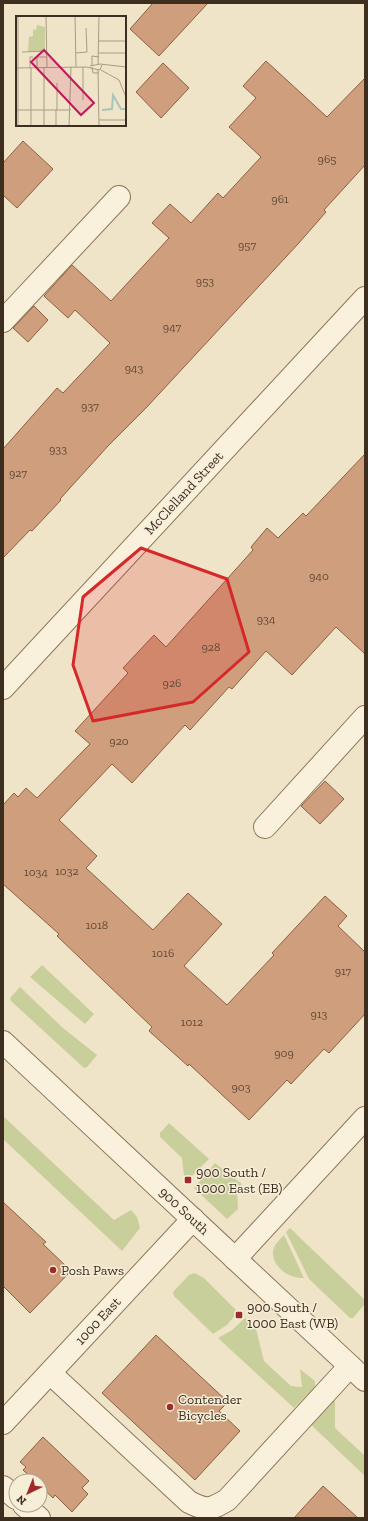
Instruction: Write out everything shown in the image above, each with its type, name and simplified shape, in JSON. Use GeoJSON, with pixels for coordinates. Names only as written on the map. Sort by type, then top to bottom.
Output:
{"type":"FeatureCollection","features":[{"type":"Feature","properties":{"kind":"street"},"geometry":{"type":"LineString","coordinates":[[3,321],[119,198]]}},
{"type":"Feature","properties":{"kind":"street","name":"McClelland Street"},"geometry":{"type":"LineString","coordinates":[[3,688],[365,298]]}},
{"type":"Feature","properties":{"kind":"street"},"geometry":{"type":"LineString","coordinates":[[265,827],[365,717]]}},
{"type":"Feature","properties":{"kind":"street","name":"900 South"},"geometry":{"type":"LineString","coordinates":[[3,1042],[358,1373]]}},
{"type":"Feature","properties":{"kind":"street"},"geometry":{"type":"LineString","coordinates":[[235,1258],[365,1118]]}},
{"type":"Feature","properties":{"kind":"street","name":"1000 East"},"geometry":{"type":"LineString","coordinates":[[7,1411],[50,1373],[193,1219]]}},
{"type":"Feature","properties":{"kind":"street"},"geometry":{"type":"LineString","coordinates":[[50,1373],[189,1502],[202,1509],[214,1508],[227,1500],[358,1373]]}},
{"type":"Feature","properties":{"kind":"highlighted area"},"geometry":{"type":"Polygon","coordinates":[[[141,548],[227,579],[249,652],[193,702],[93,721],[73,665],[83,597],[141,548]]]}},
{"type":"Feature","properties":{"kind":"green space"},"geometry":{"type":"Polygon","coordinates":[[[42,965],[94,1014],[85,1024],[30,977],[42,965]]]}},
{"type":"Feature","properties":{"kind":"green space"},"geometry":{"type":"Polygon","coordinates":[[[20,987],[63,1028],[97,1055],[87,1067],[84,1068],[11,1001],[10,998],[20,987]]]}},
{"type":"Feature","properties":{"kind":"green space"},"geometry":{"type":"Polygon","coordinates":[[[3,1116],[114,1220],[131,1210],[137,1217],[140,1228],[122,1251],[3,1139],[3,1116]]]}},
{"type":"Feature","properties":{"kind":"green space"},"geometry":{"type":"Polygon","coordinates":[[[169,1123],[209,1159],[187,1181],[184,1176],[182,1158],[160,1137],[160,1133],[169,1123]]]}},
{"type":"Feature","properties":{"kind":"green space"},"geometry":{"type":"Polygon","coordinates":[[[215,1163],[242,1184],[237,1189],[238,1209],[227,1219],[194,1188],[215,1163]]]}},
{"type":"Feature","properties":{"kind":"green space"},"geometry":{"type":"Polygon","coordinates":[[[290,1228],[365,1300],[365,1304],[353,1318],[350,1318],[309,1279],[286,1232],[290,1228]]]}},
{"type":"Feature","properties":{"kind":"green space"},"geometry":{"type":"Polygon","coordinates":[[[284,1235],[304,1278],[293,1277],[283,1271],[275,1263],[273,1251],[277,1243],[284,1235]]]}},
{"type":"Feature","properties":{"kind":"green space"},"geometry":{"type":"Polygon","coordinates":[[[194,1273],[204,1278],[238,1312],[227,1325],[213,1334],[174,1296],[173,1292],[189,1275],[194,1273]]]}},
{"type":"Feature","properties":{"kind":"green space"},"geometry":{"type":"Polygon","coordinates":[[[245,1318],[256,1329],[264,1361],[291,1386],[302,1387],[300,1369],[315,1381],[315,1387],[294,1408],[218,1338],[232,1330],[245,1318]]]}},
{"type":"Feature","properties":{"kind":"green space"},"geometry":{"type":"Polygon","coordinates":[[[331,1397],[335,1401],[335,1428],[365,1456],[365,1476],[307,1421],[331,1397]]]}},
{"type":"Feature","properties":{"kind":"building"},"geometry":{"type":"Polygon","coordinates":[[[153,3],[208,3],[159,56],[130,29],[153,3]]]}},
{"type":"Feature","properties":{"kind":"building"},"geometry":{"type":"Polygon","coordinates":[[[266,61],[327,117],[365,78],[365,165],[324,210],[326,212],[298,244],[146,408],[108,446],[32,531],[30,530],[3,558],[3,449],[57,388],[63,393],[110,343],[75,310],[68,318],[44,296],[72,265],[111,301],[169,238],[152,223],[170,204],[191,223],[218,193],[223,198],[261,157],[229,127],[256,98],[243,86],[266,61]]]}},
{"type":"Feature","properties":{"kind":"building"},"geometry":{"type":"Polygon","coordinates":[[[163,63],[189,88],[161,118],[136,92],[163,63]]]}},
{"type":"Feature","properties":{"kind":"building"},"geometry":{"type":"Polygon","coordinates":[[[23,141],[53,169],[17,208],[3,195],[3,163],[23,141]]]}},
{"type":"Feature","properties":{"kind":"building"},"geometry":{"type":"Polygon","coordinates":[[[34,306],[48,320],[28,342],[13,328],[34,306]]]}},
{"type":"Feature","properties":{"kind":"building"},"geometry":{"type":"Polygon","coordinates":[[[365,454],[365,654],[336,627],[292,675],[266,651],[232,689],[229,687],[190,730],[185,725],[132,783],[112,764],[59,820],[97,856],[86,868],[153,930],[188,893],[222,924],[184,966],[227,1005],[274,955],[272,953],[325,896],[347,916],[338,926],[365,952],[365,1014],[329,1053],[324,1049],[291,1084],[287,1080],[249,1120],[189,1064],[188,1066],[149,1031],[152,1027],[57,936],[59,934],[3,884],[3,805],[14,793],[18,797],[26,788],[37,798],[90,744],[75,731],[128,673],[123,668],[154,635],[166,647],[253,550],[251,547],[267,528],[278,538],[303,513],[306,516],[365,454]]]}},
{"type":"Feature","properties":{"kind":"building"},"geometry":{"type":"Polygon","coordinates":[[[325,781],[344,799],[320,824],[301,806],[325,781]]]}},
{"type":"Feature","properties":{"kind":"building"},"geometry":{"type":"Polygon","coordinates":[[[3,1202],[46,1242],[43,1244],[71,1271],[30,1313],[3,1286],[3,1202]]]}},
{"type":"Feature","properties":{"kind":"building","name":"Contender Bicycles"},"geometry":{"type":"Polygon","coordinates":[[[156,1335],[228,1402],[219,1411],[240,1431],[195,1480],[102,1393],[156,1335]]]}},
{"type":"Feature","properties":{"kind":"building"},"geometry":{"type":"Polygon","coordinates":[[[43,1437],[89,1481],[82,1488],[88,1494],[72,1512],[55,1495],[53,1498],[48,1493],[48,1473],[26,1473],[23,1470],[26,1467],[20,1462],[43,1437]]]}},
{"type":"Feature","properties":{"kind":"building"},"geometry":{"type":"Polygon","coordinates":[[[323,1486],[358,1518],[294,1518],[323,1486]]]}},
{"type":"Feature","properties":{"kind":"place","name":"900 South / 1000 East (EB)"},"geometry":{"type":"Point","coordinates":[188,1180]}},
{"type":"Feature","properties":{"kind":"place","name":"Posh Paws"},"geometry":{"type":"Point","coordinates":[53,1270]}},
{"type":"Feature","properties":{"kind":"place","name":"900 South / 1000 East (WB)"},"geometry":{"type":"Point","coordinates":[239,1315]}},
{"type":"Feature","properties":{"kind":"place","name":"Contender Bicycles"},"geometry":{"type":"Point","coordinates":[170,1407]}}]}
